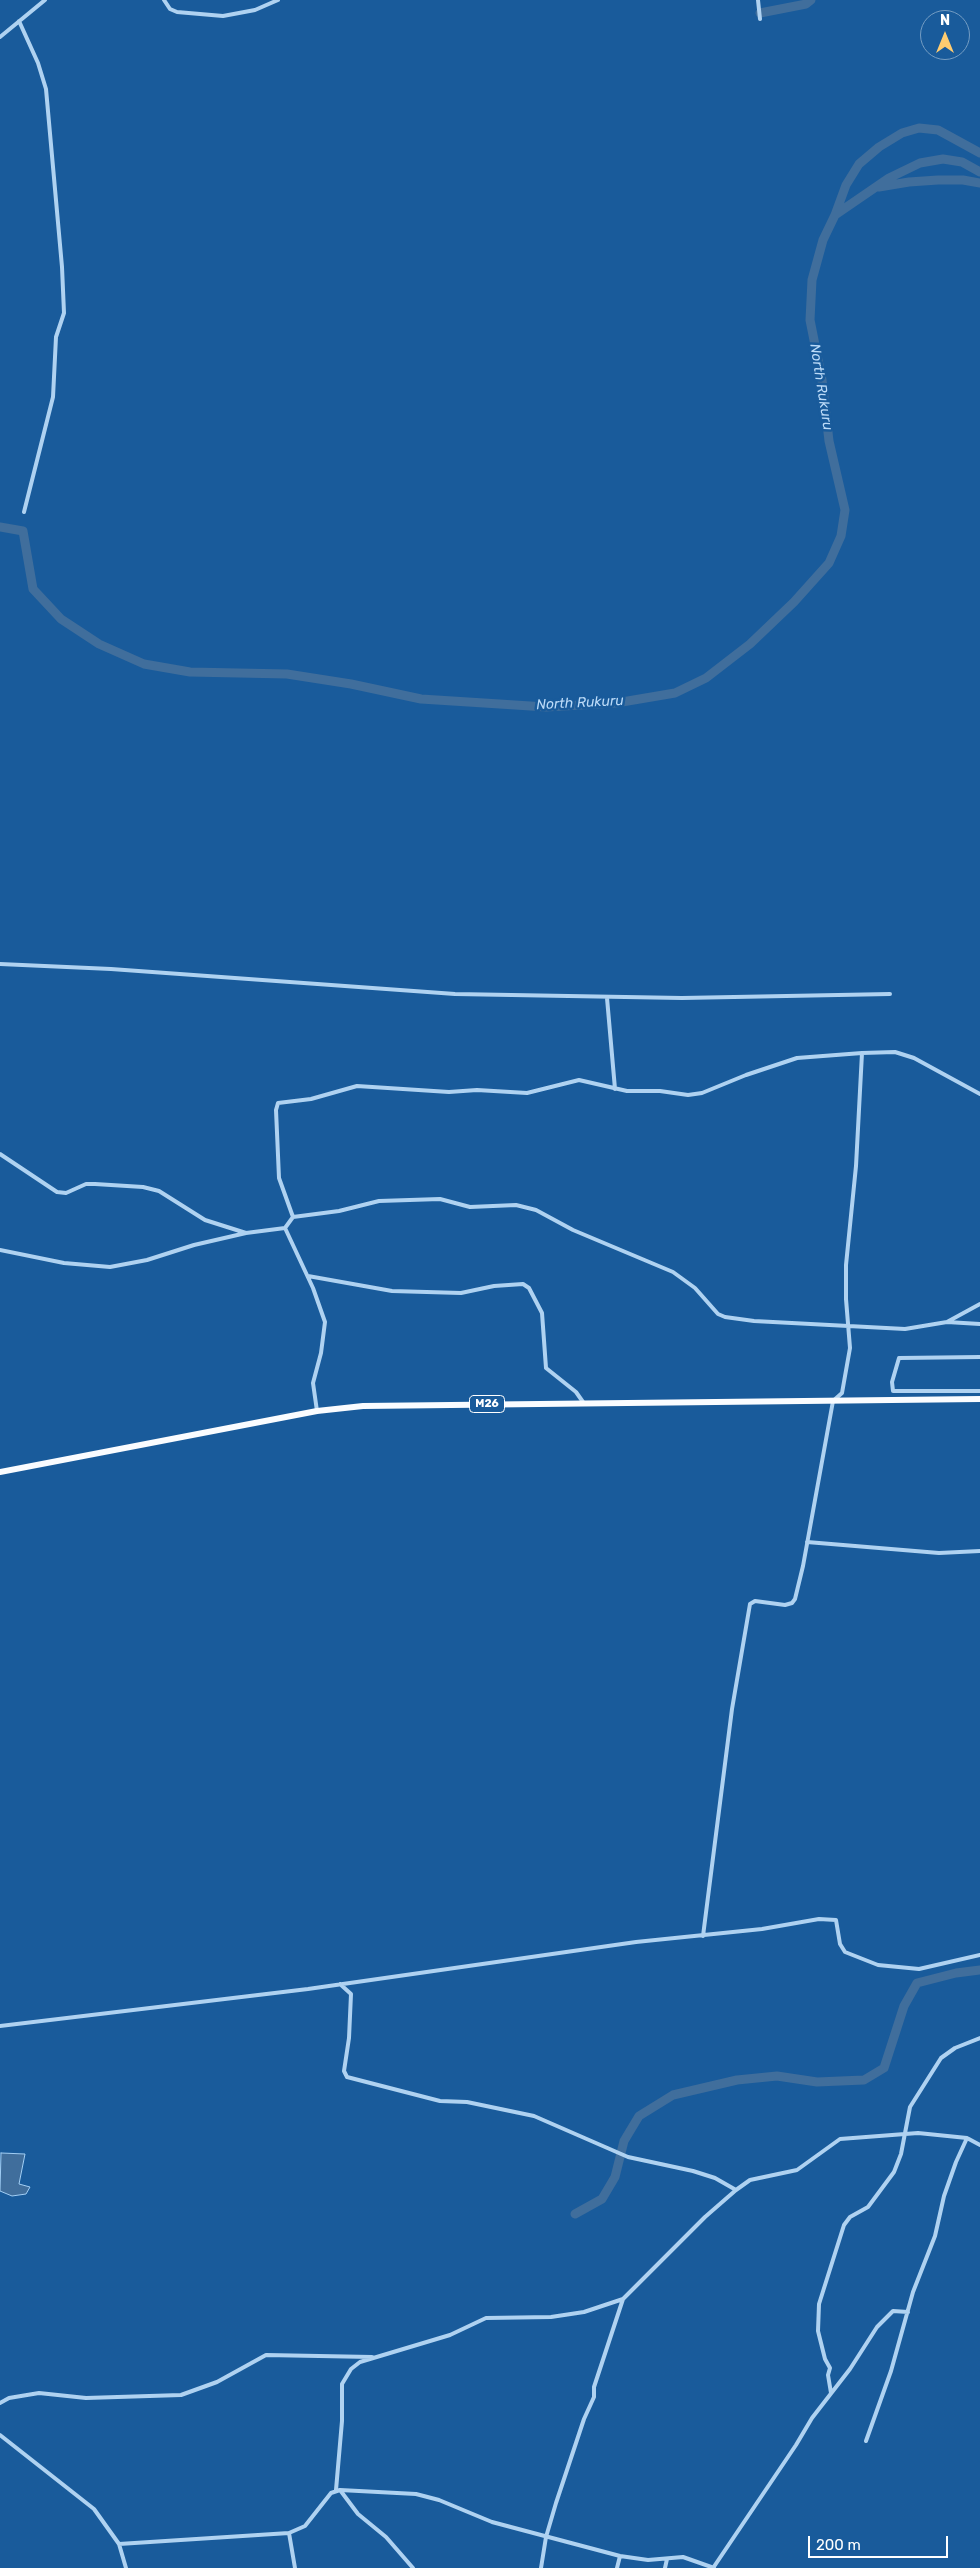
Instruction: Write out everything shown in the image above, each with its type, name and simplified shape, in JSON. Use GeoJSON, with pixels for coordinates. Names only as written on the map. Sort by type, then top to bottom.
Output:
{"type":"FeatureCollection","features":[{"type":"Feature","properties":{"kind":"main road","name":"M26"},"geometry":{"type":"LineString","coordinates":[[0,1472],[317,1411],[363,1406],[583,1402],[980,1399]]}},
{"type":"Feature","properties":{"kind":"street"},"geometry":{"type":"LineString","coordinates":[[0,37],[45,0]]}},
{"type":"Feature","properties":{"kind":"street"},"geometry":{"type":"LineString","coordinates":[[164,0],[170,9],[176,12],[215,16],[237,15],[278,0]]}},
{"type":"Feature","properties":{"kind":"street"},"geometry":{"type":"LineString","coordinates":[[263,0],[264,6]]}},
{"type":"Feature","properties":{"kind":"street"},"geometry":{"type":"LineString","coordinates":[[758,0],[760,19]]}},
{"type":"Feature","properties":{"kind":"street"},"geometry":{"type":"LineString","coordinates":[[19,21],[38,63],[46,89],[62,267],[64,313],[56,337],[56,372],[49,414],[24,512]]}},
{"type":"Feature","properties":{"kind":"street"},"geometry":{"type":"LineString","coordinates":[[0,964],[111,969],[455,994],[608,998],[763,998],[890,994]]}},
{"type":"Feature","properties":{"kind":"street"},"geometry":{"type":"LineString","coordinates":[[608,998],[615,1089]]}},
{"type":"Feature","properties":{"kind":"street"},"geometry":{"type":"LineString","coordinates":[[293,1217],[279,1178],[276,1110],[278,1103],[311,1099],[357,1086],[449,1092],[477,1090],[532,1093],[560,1083],[578,1080],[615,1089],[639,1092],[660,1091],[688,1095],[702,1093],[746,1075],[797,1058],[895,1052],[914,1058],[979,1092]]}},
{"type":"Feature","properties":{"kind":"street"},"geometry":{"type":"LineString","coordinates":[[703,1936],[732,1709],[750,1604],[754,1601],[780,1605],[792,1603],[803,1566],[833,1401],[842,1393],[849,1354],[846,1265],[856,1166],[862,1053]]}},
{"type":"Feature","properties":{"kind":"street"},"geometry":{"type":"LineString","coordinates":[[0,1154],[57,1192],[66,1192],[86,1184],[144,1186],[159,1191],[205,1220],[246,1233]]}},
{"type":"Feature","properties":{"kind":"street"},"geometry":{"type":"LineString","coordinates":[[0,1250],[64,1264],[110,1267],[147,1260],[194,1245],[246,1233],[285,1228],[293,1217],[331,1213],[386,1200],[440,1199],[470,1207],[526,1207],[573,1230],[673,1272],[695,1288],[718,1314],[725,1317],[754,1322],[895,1329],[947,1322],[980,1324]]}},
{"type":"Feature","properties":{"kind":"street"},"geometry":{"type":"LineString","coordinates":[[285,1228],[308,1276],[325,1322],[321,1353],[313,1383],[317,1411]]}},
{"type":"Feature","properties":{"kind":"street"},"geometry":{"type":"LineString","coordinates":[[308,1276],[392,1291],[461,1293],[494,1286],[523,1284],[529,1288],[542,1313],[546,1368],[576,1392],[583,1402]]}},
{"type":"Feature","properties":{"kind":"street"},"geometry":{"type":"LineString","coordinates":[[947,1322],[980,1304]]}},
{"type":"Feature","properties":{"kind":"street"},"geometry":{"type":"LineString","coordinates":[[980,1357],[899,1358],[892,1382],[892,1391],[980,1391]]}},
{"type":"Feature","properties":{"kind":"street"},"geometry":{"type":"LineString","coordinates":[[807,1542],[939,1553],[980,1552]]}},
{"type":"Feature","properties":{"kind":"street"},"geometry":{"type":"LineString","coordinates":[[0,2026],[340,1984],[636,1942],[776,1928],[808,1920],[834,1919],[838,1926],[840,1944],[845,1952],[878,1965],[920,1969],[980,1955]]}},
{"type":"Feature","properties":{"kind":"street"},"geometry":{"type":"LineString","coordinates":[[340,1984],[351,1994],[349,2038],[344,2070],[346,2077],[440,2101],[467,2102],[534,2116],[557,2124],[614,2152],[652,2164],[698,2173],[722,2181],[736,2190]]}},
{"type":"Feature","properties":{"kind":"street"},"geometry":{"type":"LineString","coordinates":[[831,2393],[828,2375],[830,2368],[825,2359],[818,2331],[819,2304],[844,2224],[850,2217],[863,2210],[875,2200],[894,2172],[900,2158],[912,2102],[941,2058],[980,2038]]}},
{"type":"Feature","properties":{"kind":"street"},"geometry":{"type":"LineString","coordinates":[[541,2568],[546,2537],[584,2419],[594,2397],[594,2387],[623,2299],[705,2217],[750,2180],[797,2170],[840,2139],[904,2133],[938,2134],[967,2138],[980,2145]]}},
{"type":"Feature","properties":{"kind":"street"},"geometry":{"type":"LineString","coordinates":[[866,2441],[935,2236],[944,2196],[967,2138]]}},
{"type":"Feature","properties":{"kind":"street"},"geometry":{"type":"LineString","coordinates":[[413,2568],[386,2537],[358,2514],[338,2490],[342,2384],[351,2369],[360,2362],[450,2335],[486,2318],[551,2317],[584,2312],[623,2299]]}},
{"type":"Feature","properties":{"kind":"street"},"geometry":{"type":"LineString","coordinates":[[119,2544],[289,2534],[305,2526],[331,2492],[338,2490],[416,2494],[430,2497],[492,2522],[620,2556],[648,2560],[683,2557],[713,2568],[796,2445],[812,2418],[870,2340],[877,2327],[894,2310],[908,2312]]}},
{"type":"Feature","properties":{"kind":"street"},"geometry":{"type":"LineString","coordinates":[[0,2403],[9,2398],[36,2393],[86,2398],[181,2395],[217,2382],[266,2355],[376,2358]]}},
{"type":"Feature","properties":{"kind":"street"},"geometry":{"type":"LineString","coordinates":[[0,2435],[94,2509],[119,2544],[126,2568]]}},
{"type":"Feature","properties":{"kind":"street"},"geometry":{"type":"LineString","coordinates":[[289,2534],[295,2568]]}},
{"type":"Feature","properties":{"kind":"street"},"geometry":{"type":"LineString","coordinates":[[617,2568],[620,2556]]}},
{"type":"Feature","properties":{"kind":"street"},"geometry":{"type":"LineString","coordinates":[[665,2568],[667,2559]]}},
{"type":"Feature","properties":{"kind":"water"},"geometry":{"type":"Polygon","coordinates":[[[1,2153],[25,2154],[19,2184],[30,2187],[26,2194],[12,2196],[0,2191],[1,2153]]]}},
{"type":"Feature","properties":{"kind":"waterway"},"geometry":{"type":"LineString","coordinates":[[760,13],[806,4],[811,0]]}},
{"type":"Feature","properties":{"kind":"waterway","name":"North Rukuru"},"geometry":{"type":"LineString","coordinates":[[835,215],[846,185],[859,164],[879,147],[902,133],[919,128],[938,130],[980,153]]}},
{"type":"Feature","properties":{"kind":"waterway","name":"North Rukuru"},"geometry":{"type":"LineString","coordinates":[[0,527],[23,531],[33,589],[61,619],[99,644],[144,664],[190,672],[287,674],[351,684],[421,699],[546,707],[616,703],[675,693],[706,678],[750,644],[794,602],[829,563],[841,536],[845,510],[829,441],[822,380],[810,320],[812,280],[823,240],[835,215],[889,178],[920,163],[943,159],[962,162],[980,172]]}},
{"type":"Feature","properties":{"kind":"waterway","name":"North Rukuru"},"geometry":{"type":"LineString","coordinates":[[879,187],[938,180],[963,180],[980,183]]}},
{"type":"Feature","properties":{"kind":"waterway"},"geometry":{"type":"LineString","coordinates":[[575,2214],[602,2199],[615,2177],[624,2141],[639,2116],[673,2095],[737,2080],[777,2076],[817,2082],[864,2080],[884,2068],[904,2006],[917,1983],[956,1973],[980,1970]]}}]}
